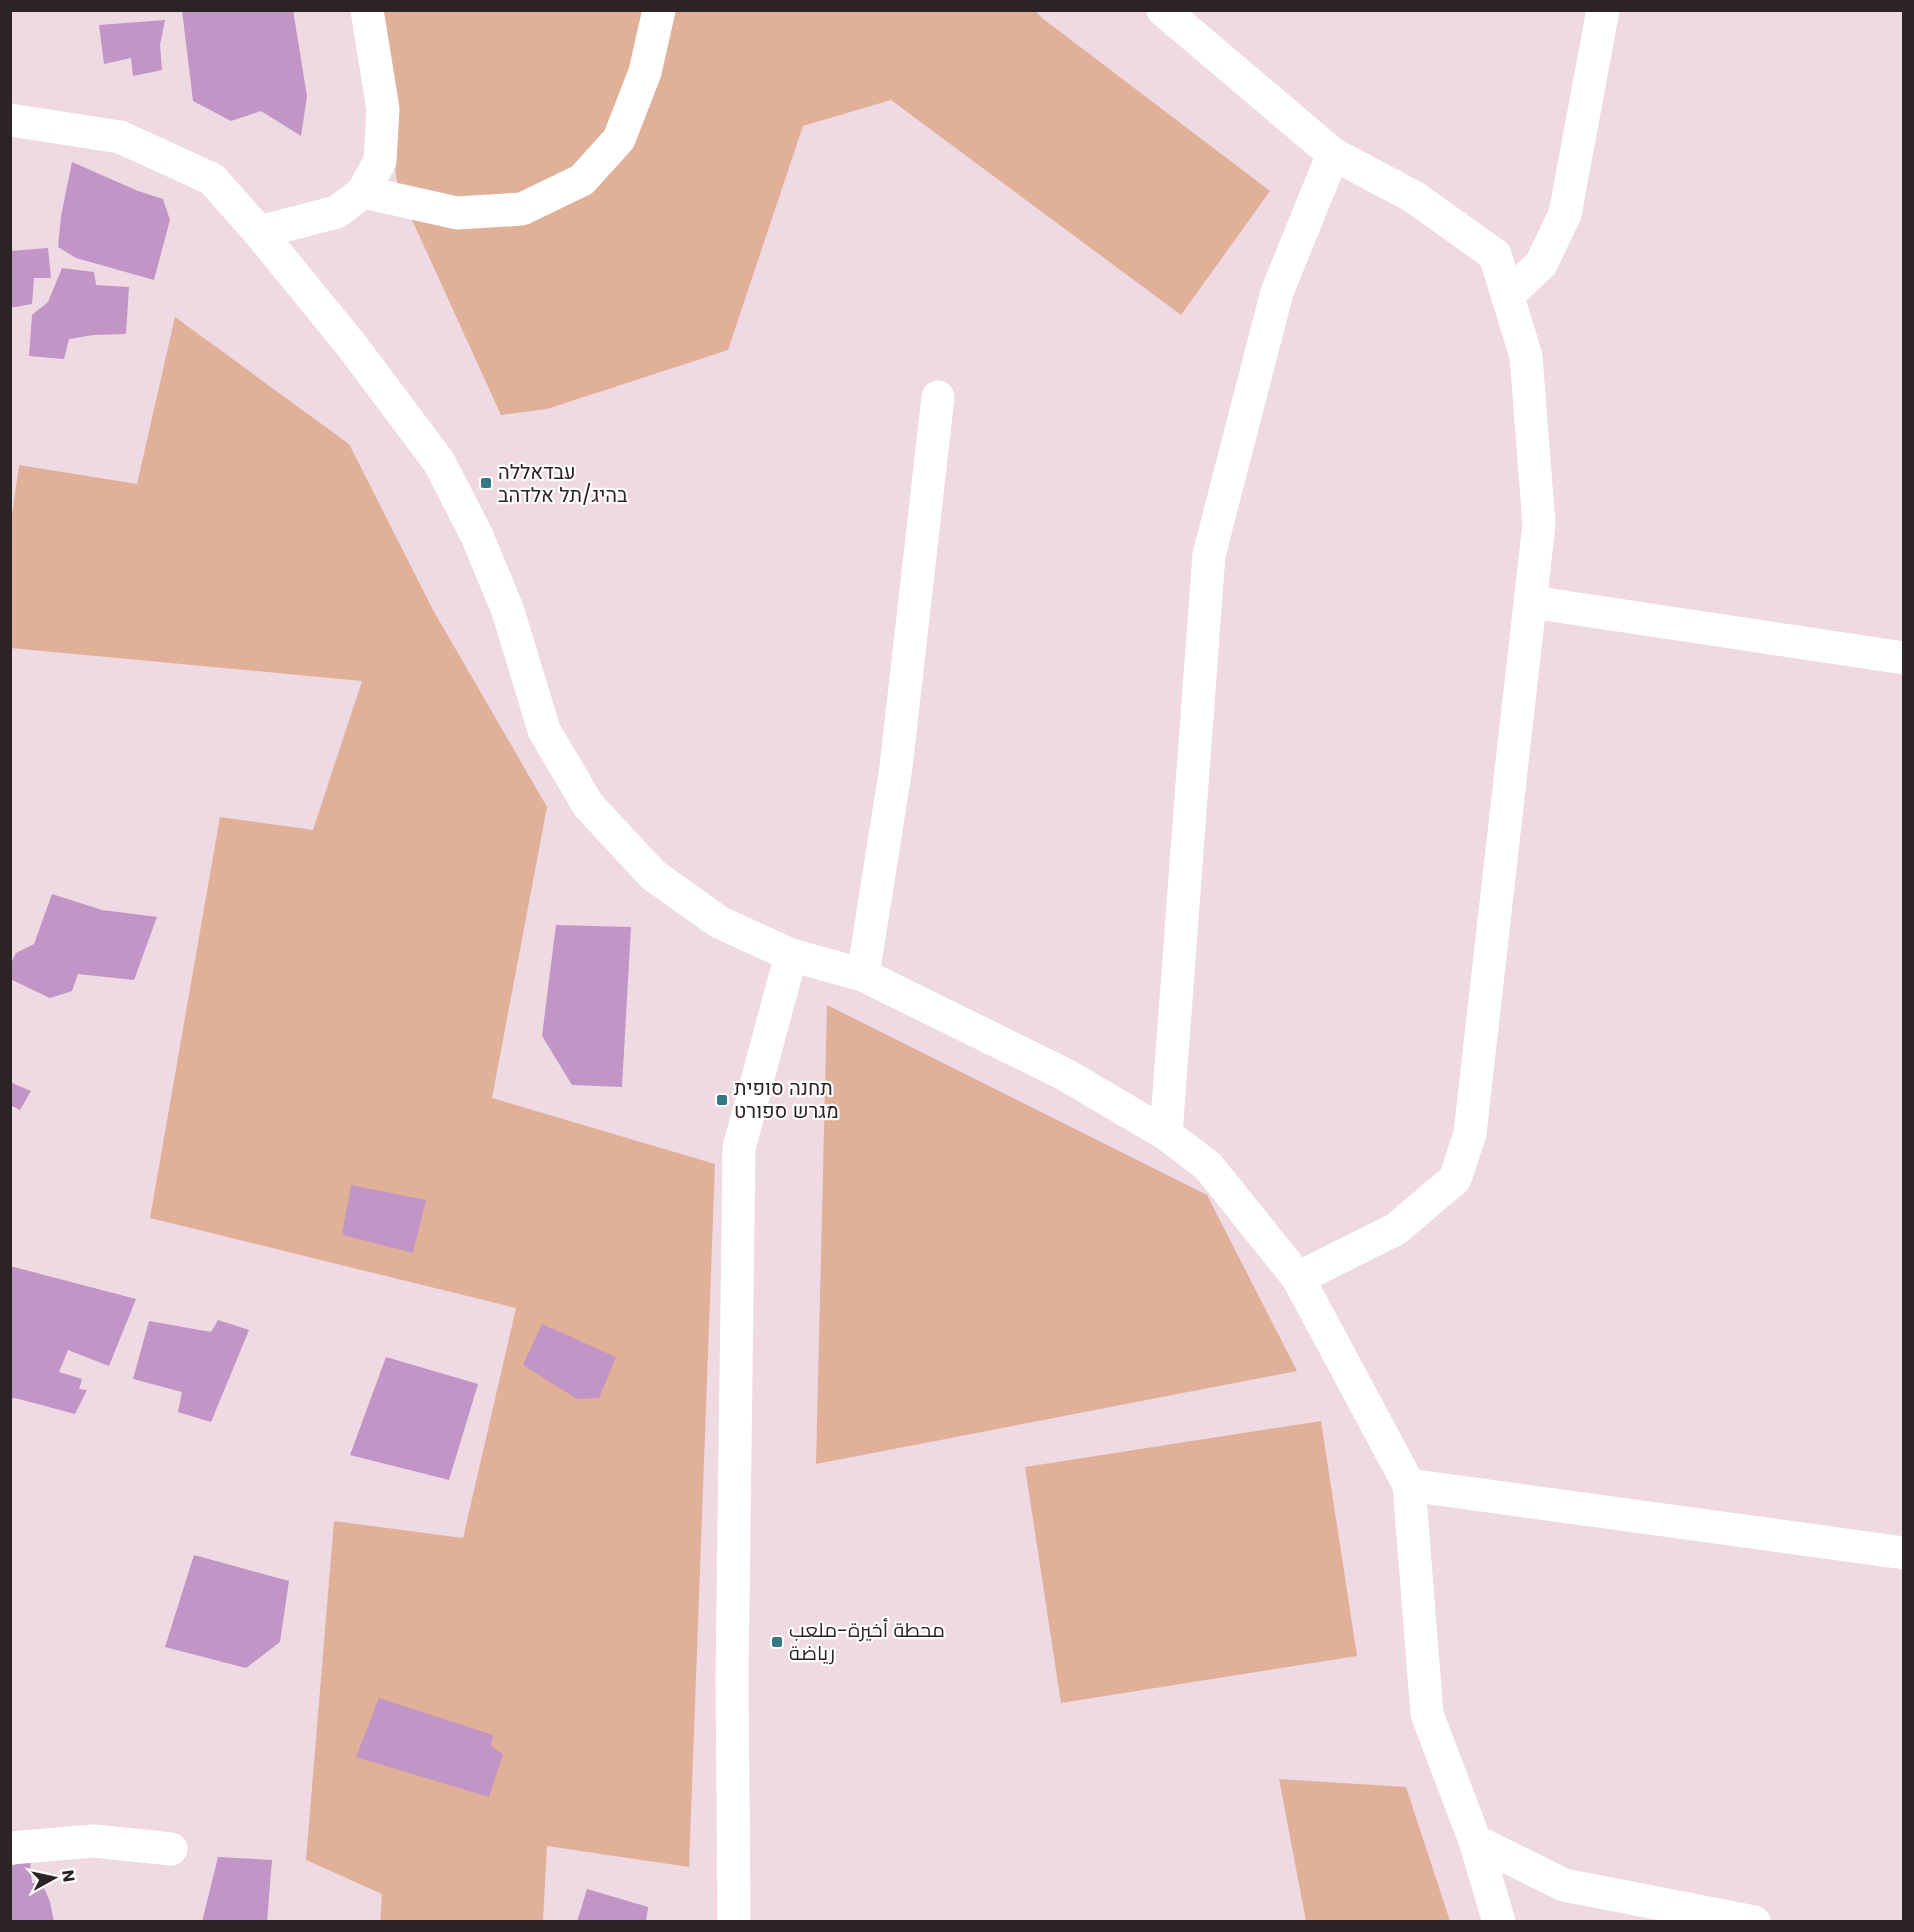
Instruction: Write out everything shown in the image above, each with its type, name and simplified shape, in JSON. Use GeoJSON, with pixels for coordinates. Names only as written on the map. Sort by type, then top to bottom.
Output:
{"type":"FeatureCollection","features":[{"type":"Feature","properties":{"kind":"street"},"geometry":{"type":"LineString","coordinates":[[259,232],[337,212],[363,192],[380,161],[383,109],[367,10]]}},
{"type":"Feature","properties":{"kind":"street"},"geometry":{"type":"LineString","coordinates":[[363,192],[457,213],[522,209],[582,180],[619,139],[645,72],[659,10]]}},
{"type":"Feature","properties":{"kind":"street"},"geometry":{"type":"LineString","coordinates":[[1163,10],[1333,154],[1414,197],[1495,255],[1526,356],[1539,524],[1470,1133],[1455,1179],[1396,1229],[1298,1278]]}},
{"type":"Feature","properties":{"kind":"street"},"geometry":{"type":"LineString","coordinates":[[1507,296],[1541,264],[1565,214],[1603,10]]}},
{"type":"Feature","properties":{"kind":"street"},"geometry":{"type":"LineString","coordinates":[[10,120],[120,137],[130,141],[212,179],[259,232],[352,346],[439,462],[477,536],[508,611],[544,730],[588,805],[654,875],[719,922],[791,955],[863,975],[1066,1075],[1166,1134],[1208,1166],[1298,1278],[1409,1485],[1427,1714],[1475,1841],[1499,1922]]}},
{"type":"Feature","properties":{"kind":"street"},"geometry":{"type":"LineString","coordinates":[[1166,1134],[1209,555],[1277,292],[1333,154]]}},
{"type":"Feature","properties":{"kind":"street"},"geometry":{"type":"LineString","coordinates":[[863,975],[896,767],[938,397]]}},
{"type":"Feature","properties":{"kind":"street"},"geometry":{"type":"LineString","coordinates":[[1531,602],[1904,658]]}},
{"type":"Feature","properties":{"kind":"street"},"geometry":{"type":"LineString","coordinates":[[734,1922],[732,1677],[740,1148],[791,955]]}},
{"type":"Feature","properties":{"kind":"street"},"geometry":{"type":"LineString","coordinates":[[1409,1485],[1904,1553]]}},
{"type":"Feature","properties":{"kind":"street"},"geometry":{"type":"LineString","coordinates":[[10,1848],[94,1841],[171,1849]]}},
{"type":"Feature","properties":{"kind":"street"},"geometry":{"type":"LineString","coordinates":[[1475,1841],[1564,1885],[1754,1922]]}},
{"type":"Feature","properties":{"kind":"shaded area"},"geometry":{"type":"Polygon","coordinates":[[[373,11],[1036,11],[1042,18],[1270,191],[1181,315],[891,100],[803,126],[728,350],[547,409],[501,415],[398,189],[373,11]]]}},
{"type":"Feature","properties":{"kind":"shaded area"},"geometry":{"type":"Polygon","coordinates":[[[175,317],[349,444],[433,610],[547,807],[492,1098],[715,1164],[689,1867],[547,1846],[543,1921],[380,1922],[382,1894],[306,1860],[334,1521],[463,1538],[516,1308],[150,1218],[220,817],[313,830],[362,681],[11,648],[10,530],[19,465],[137,484],[175,317]]]}},
{"type":"Feature","properties":{"kind":"shaded area"},"geometry":{"type":"Polygon","coordinates":[[[827,1005],[1207,1195],[1297,1371],[816,1464],[827,1005]]]}},
{"type":"Feature","properties":{"kind":"shaded area"},"geometry":{"type":"Polygon","coordinates":[[[1321,1421],[1357,1656],[1061,1703],[1025,1467],[1321,1421]]]}},
{"type":"Feature","properties":{"kind":"shaded area"},"geometry":{"type":"Polygon","coordinates":[[[1279,1779],[1406,1787],[1450,1921],[1306,1921],[1279,1779]]]}},
{"type":"Feature","properties":{"kind":"building"},"geometry":{"type":"Polygon","coordinates":[[[182,10],[293,10],[307,96],[301,136],[261,111],[231,121],[193,101],[182,10]]]}},
{"type":"Feature","properties":{"kind":"building"},"geometry":{"type":"Polygon","coordinates":[[[165,20],[160,45],[162,70],[133,76],[131,58],[104,64],[99,25],[165,20]]]}},
{"type":"Feature","properties":{"kind":"building"},"geometry":{"type":"Polygon","coordinates":[[[72,162],[138,191],[163,199],[170,220],[154,280],[76,258],[58,247],[61,216],[72,162]]]}},
{"type":"Feature","properties":{"kind":"building"},"geometry":{"type":"Polygon","coordinates":[[[48,248],[51,278],[34,278],[32,304],[10,308],[10,251],[48,248]]]}},
{"type":"Feature","properties":{"kind":"building"},"geometry":{"type":"Polygon","coordinates":[[[62,268],[94,272],[96,285],[129,287],[126,334],[93,335],[69,339],[64,359],[29,356],[32,315],[48,302],[62,268]]]}},
{"type":"Feature","properties":{"kind":"building"},"geometry":{"type":"Polygon","coordinates":[[[52,894],[102,910],[157,917],[134,980],[78,974],[72,991],[50,998],[10,979],[10,965],[16,953],[34,944],[52,894]]]}},
{"type":"Feature","properties":{"kind":"building"},"geometry":{"type":"Polygon","coordinates":[[[556,925],[631,927],[622,1087],[572,1085],[542,1036],[556,925]]]}},
{"type":"Feature","properties":{"kind":"building"},"geometry":{"type":"Polygon","coordinates":[[[10,1082],[31,1091],[20,1110],[10,1105],[10,1082]]]}},
{"type":"Feature","properties":{"kind":"building"},"geometry":{"type":"Polygon","coordinates":[[[351,1185],[426,1200],[413,1253],[342,1235],[351,1185]]]}},
{"type":"Feature","properties":{"kind":"building"},"geometry":{"type":"Polygon","coordinates":[[[10,1266],[136,1299],[109,1366],[68,1350],[59,1372],[82,1379],[79,1389],[87,1390],[75,1414],[15,1398],[10,1399],[10,1266]]]}},
{"type":"Feature","properties":{"kind":"building"},"geometry":{"type":"Polygon","coordinates":[[[218,1320],[249,1330],[211,1422],[178,1412],[182,1392],[133,1379],[149,1321],[211,1332],[218,1320]]]}},
{"type":"Feature","properties":{"kind":"building"},"geometry":{"type":"Polygon","coordinates":[[[542,1324],[616,1357],[599,1398],[577,1399],[523,1365],[542,1324]]]}},
{"type":"Feature","properties":{"kind":"building"},"geometry":{"type":"Polygon","coordinates":[[[386,1357],[478,1384],[449,1480],[350,1455],[386,1357]]]}},
{"type":"Feature","properties":{"kind":"building"},"geometry":{"type":"Polygon","coordinates":[[[194,1555],[289,1581],[280,1642],[246,1668],[165,1647],[194,1555]]]}},
{"type":"Feature","properties":{"kind":"building"},"geometry":{"type":"Polygon","coordinates":[[[379,1698],[493,1735],[491,1746],[503,1754],[489,1797],[356,1757],[379,1698]]]}},
{"type":"Feature","properties":{"kind":"building"},"geometry":{"type":"Polygon","coordinates":[[[218,1857],[272,1860],[267,1922],[202,1922],[218,1857]]]}},
{"type":"Feature","properties":{"kind":"building"},"geometry":{"type":"Polygon","coordinates":[[[30,1861],[32,1883],[42,1883],[50,1902],[54,1922],[10,1922],[10,1866],[30,1861]]]}},
{"type":"Feature","properties":{"kind":"building"},"geometry":{"type":"Polygon","coordinates":[[[587,1889],[648,1907],[646,1922],[577,1922],[587,1889]]]}},
{"type":"Feature","properties":{"kind":"place","name":"עבדאללה בהיג/תל אלדהב"},"geometry":{"type":"Point","coordinates":[486,483]}},
{"type":"Feature","properties":{"kind":"place","name":"תחנה סופית מגרש ספורט"},"geometry":{"type":"Point","coordinates":[722,1100]}},
{"type":"Feature","properties":{"kind":"place","name":"محطة أخيرة-ملعب رياضة"},"geometry":{"type":"Point","coordinates":[777,1642]}}]}
